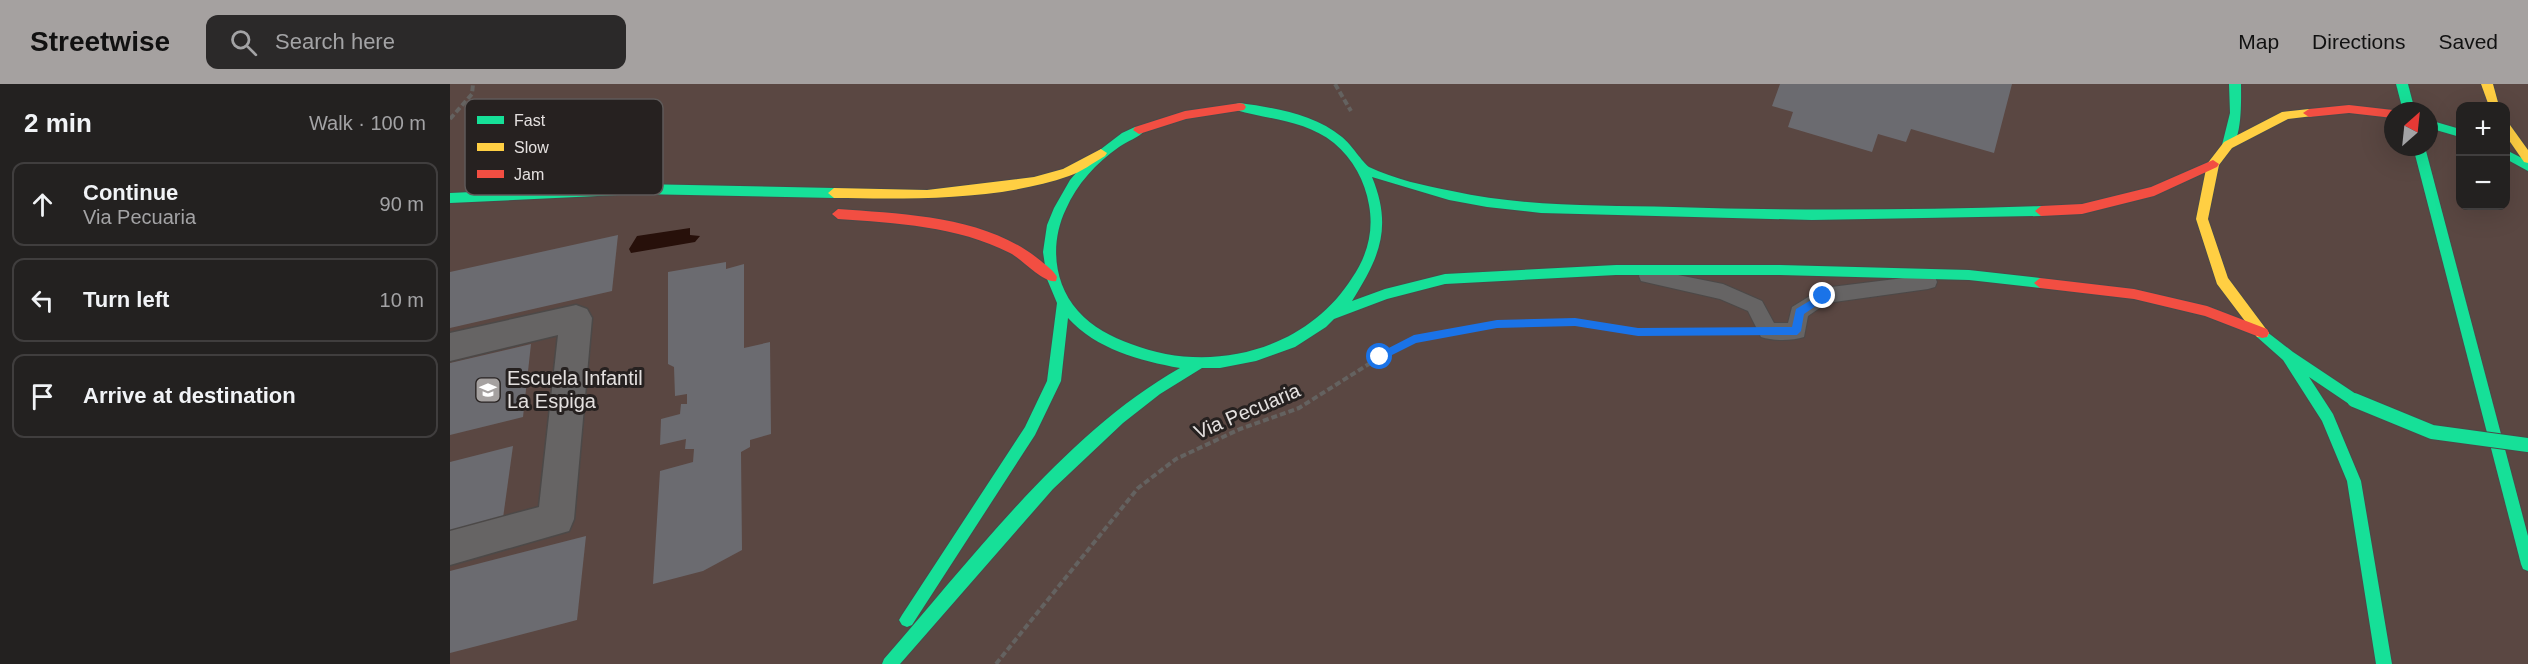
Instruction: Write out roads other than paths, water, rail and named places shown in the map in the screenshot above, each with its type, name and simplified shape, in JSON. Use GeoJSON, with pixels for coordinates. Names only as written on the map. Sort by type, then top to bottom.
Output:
{"type":"FeatureCollection","features":[{"type":"Feature","properties":{"kind":"main road"},"geometry":{"type":"LineString","coordinates":[[1366,170],[1409,185],[1464,199],[1550,208],[1796,216],[1926,215],[2082,209],[2154,192],[2213,164],[2228,145],[2236,114],[2235,84]]}},
{"type":"Feature","properties":{"kind":"main road"},"geometry":{"type":"LineString","coordinates":[[2402,84],[2407,102]]}},
{"type":"Feature","properties":{"kind":"main road"},"geometry":{"type":"LineString","coordinates":[[2487,84],[2493,102]]}},
{"type":"Feature","properties":{"kind":"main road"},"geometry":{"type":"LineString","coordinates":[[663,190],[927,195],[1034,182],[1067,172],[1130,134],[1168,118],[1205,110],[1240,107],[1276,111],[1309,122],[1336,138],[1354,153],[1366,170],[1379,224],[1374,249],[1355,287],[1333,314],[1312,330],[1277,350],[1235,360],[1198,364],[1161,361],[1125,350],[1090,331],[1063,305],[1051,277],[1050,233],[1059,206],[1076,178],[1101,153]]}},
{"type":"Feature","properties":{"kind":"main road"},"geometry":{"type":"LineString","coordinates":[[2228,145],[2286,115],[2349,109],[2384,113]]}},
{"type":"Feature","properties":{"kind":"main road"},"geometry":{"type":"LineString","coordinates":[[2438,126],[2456,132]]}},
{"type":"Feature","properties":{"kind":"main road"},"geometry":{"type":"LineString","coordinates":[[2510,135],[2528,159]]}},
{"type":"Feature","properties":{"kind":"main road"},"geometry":{"type":"LineString","coordinates":[[2420,156],[2528,564]]}},
{"type":"Feature","properties":{"kind":"main road"},"geometry":{"type":"LineString","coordinates":[[2509,156],[2528,165]]}},
{"type":"Feature","properties":{"kind":"main road"},"geometry":{"type":"LineString","coordinates":[[2213,164],[2202,219],[2222,280],[2262,333],[2288,357],[2354,400],[2432,432],[2528,445]]}},
{"type":"Feature","properties":{"kind":"main road"},"geometry":{"type":"LineString","coordinates":[[450,198],[497,195]]}},
{"type":"Feature","properties":{"kind":"main road"},"geometry":{"type":"LineString","coordinates":[[551,195],[643,203]]}},
{"type":"Feature","properties":{"kind":"main road"},"geometry":{"type":"LineString","coordinates":[[828,213],[874,216],[962,231],[1014,249],[1051,277]]}},
{"type":"Feature","properties":{"kind":"main road"},"geometry":{"type":"LineString","coordinates":[[1333,314],[1384,294],[1445,279],[1616,270],[1780,270],[1969,275],[2134,294],[2207,311],[2262,333]]}},
{"type":"Feature","properties":{"kind":"main road"},"geometry":{"type":"LineString","coordinates":[[877,664],[1030,431],[1054,381],[1063,305]]}},
{"type":"Feature","properties":{"kind":"main road"},"geometry":{"type":"LineString","coordinates":[[2288,357],[2328,417],[2354,481],[2384,664]]}},
{"type":"Feature","properties":{"kind":"main road"},"geometry":{"type":"LineString","coordinates":[[890,664],[1055,480],[1119,419],[1153,392],[1198,364]]}},
{"type":"Feature","properties":{"kind":"street"},"geometry":{"type":"LineString","coordinates":[[450,347],[576,318],[556,519],[450,548]]}},
{"type":"Feature","properties":{"kind":"lane"},"geometry":{"type":"LineString","coordinates":[[1616,270],[1723,292],[1755,306],[1768,331],[1797,331],[1799,312],[1823,296],[1969,275]]}},
{"type":"Feature","properties":{"kind":"place","name":"Escuela Infantil La Espiga"},"geometry":{"type":"Point","coordinates":[488,390]}}]}
